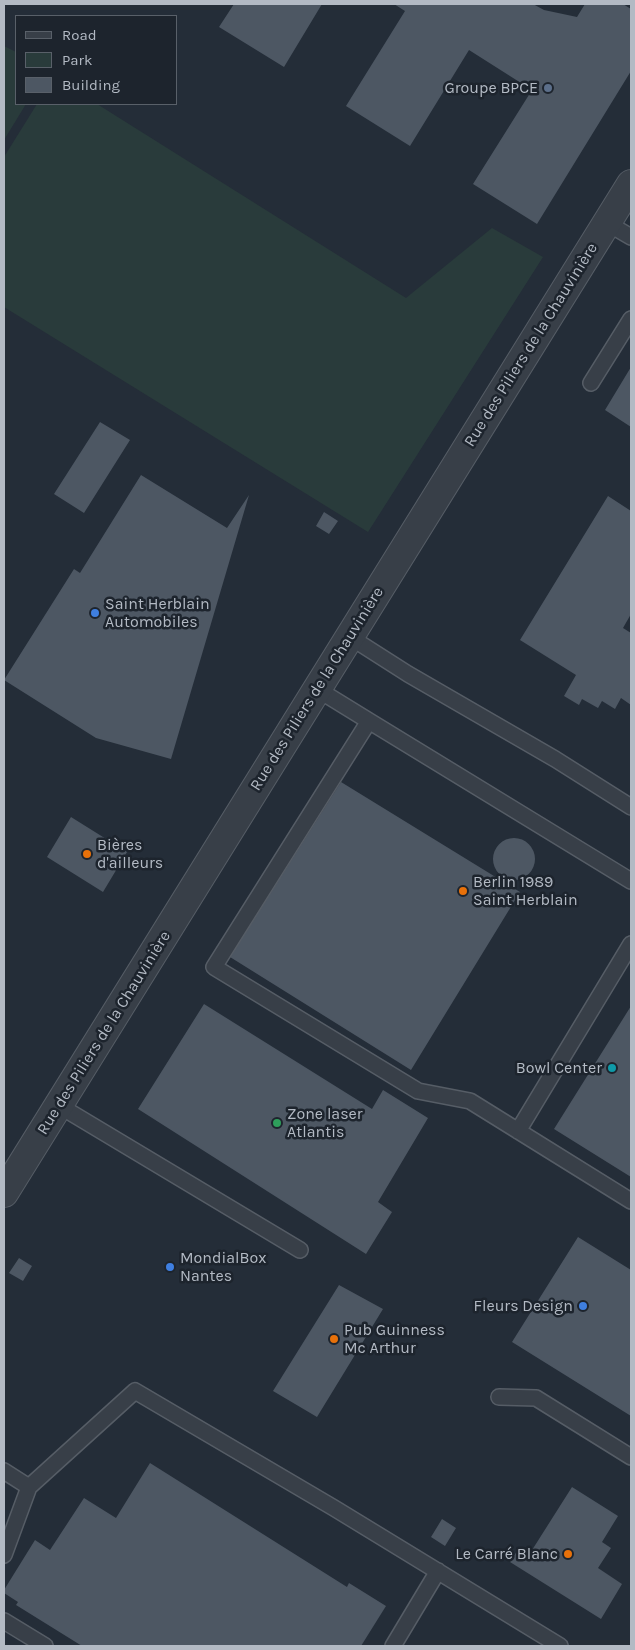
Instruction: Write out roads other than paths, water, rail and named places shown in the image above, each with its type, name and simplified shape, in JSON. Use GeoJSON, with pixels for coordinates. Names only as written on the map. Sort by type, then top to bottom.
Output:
{"type":"FeatureCollection","features":[{"type":"Feature","properties":{"kind":"street","name":"Rue des Piliers de la Chauvinière"},"geometry":{"type":"LineString","coordinates":[[4,1193],[631,184]]}},
{"type":"Feature","properties":{"kind":"lane"},"geometry":{"type":"LineString","coordinates":[[607,223],[631,237]]}},
{"type":"Feature","properties":{"kind":"lane"},"geometry":{"type":"LineString","coordinates":[[590,383],[631,319]]}},
{"type":"Feature","properties":{"kind":"lane"},"geometry":{"type":"LineString","coordinates":[[350,637],[408,674],[631,807]]}},
{"type":"Feature","properties":{"kind":"lane"},"geometry":{"type":"LineString","coordinates":[[317,689],[631,881]]}},
{"type":"Feature","properties":{"kind":"lane"},"geometry":{"type":"LineString","coordinates":[[369,721],[214,967],[418,1091],[470,1100],[631,1201]]}},
{"type":"Feature","properties":{"kind":"lane"},"geometry":{"type":"LineString","coordinates":[[518,1131],[631,944]]}},
{"type":"Feature","properties":{"kind":"lane"},"geometry":{"type":"LineString","coordinates":[[58,1105],[300,1250]]}},
{"type":"Feature","properties":{"kind":"lane"},"geometry":{"type":"LineString","coordinates":[[4,1555],[30,1487],[134,1391],[334,1508],[560,1646]]}},
{"type":"Feature","properties":{"kind":"lane"},"geometry":{"type":"LineString","coordinates":[[499,1397],[536,1398],[631,1456]]}},
{"type":"Feature","properties":{"kind":"lane"},"geometry":{"type":"LineString","coordinates":[[4,1472],[30,1487]]}},
{"type":"Feature","properties":{"kind":"lane"},"geometry":{"type":"LineString","coordinates":[[393,1646],[438,1571]]}},
{"type":"Feature","properties":{"kind":"lane"},"geometry":{"type":"LineString","coordinates":[[4,1621],[45,1646]]}},
{"type":"Feature","properties":{"kind":"place","name":"Groupe BPCE"},"geometry":{"type":"Point","coordinates":[548,88]}},
{"type":"Feature","properties":{"kind":"place","name":"Saint Herblain Automobiles"},"geometry":{"type":"Point","coordinates":[95,613]}},
{"type":"Feature","properties":{"kind":"place","name":"Bières d'ailleurs"},"geometry":{"type":"Point","coordinates":[87,854]}},
{"type":"Feature","properties":{"kind":"place","name":"Berlin 1989 Saint Herblain"},"geometry":{"type":"Point","coordinates":[463,891]}},
{"type":"Feature","properties":{"kind":"place","name":"Bowl Center"},"geometry":{"type":"Point","coordinates":[612,1068]}},
{"type":"Feature","properties":{"kind":"place","name":"Zone laser Atlantis"},"geometry":{"type":"Point","coordinates":[277,1123]}},
{"type":"Feature","properties":{"kind":"place","name":"MondialBox Nantes"},"geometry":{"type":"Point","coordinates":[170,1267]}},
{"type":"Feature","properties":{"kind":"place","name":"Fleurs Design"},"geometry":{"type":"Point","coordinates":[583,1306]}},
{"type":"Feature","properties":{"kind":"place","name":"Pub Guinness Mc Arthur"},"geometry":{"type":"Point","coordinates":[334,1339]}},
{"type":"Feature","properties":{"kind":"place","name":"Le Carré Blanc"},"geometry":{"type":"Point","coordinates":[568,1554]}}]}
